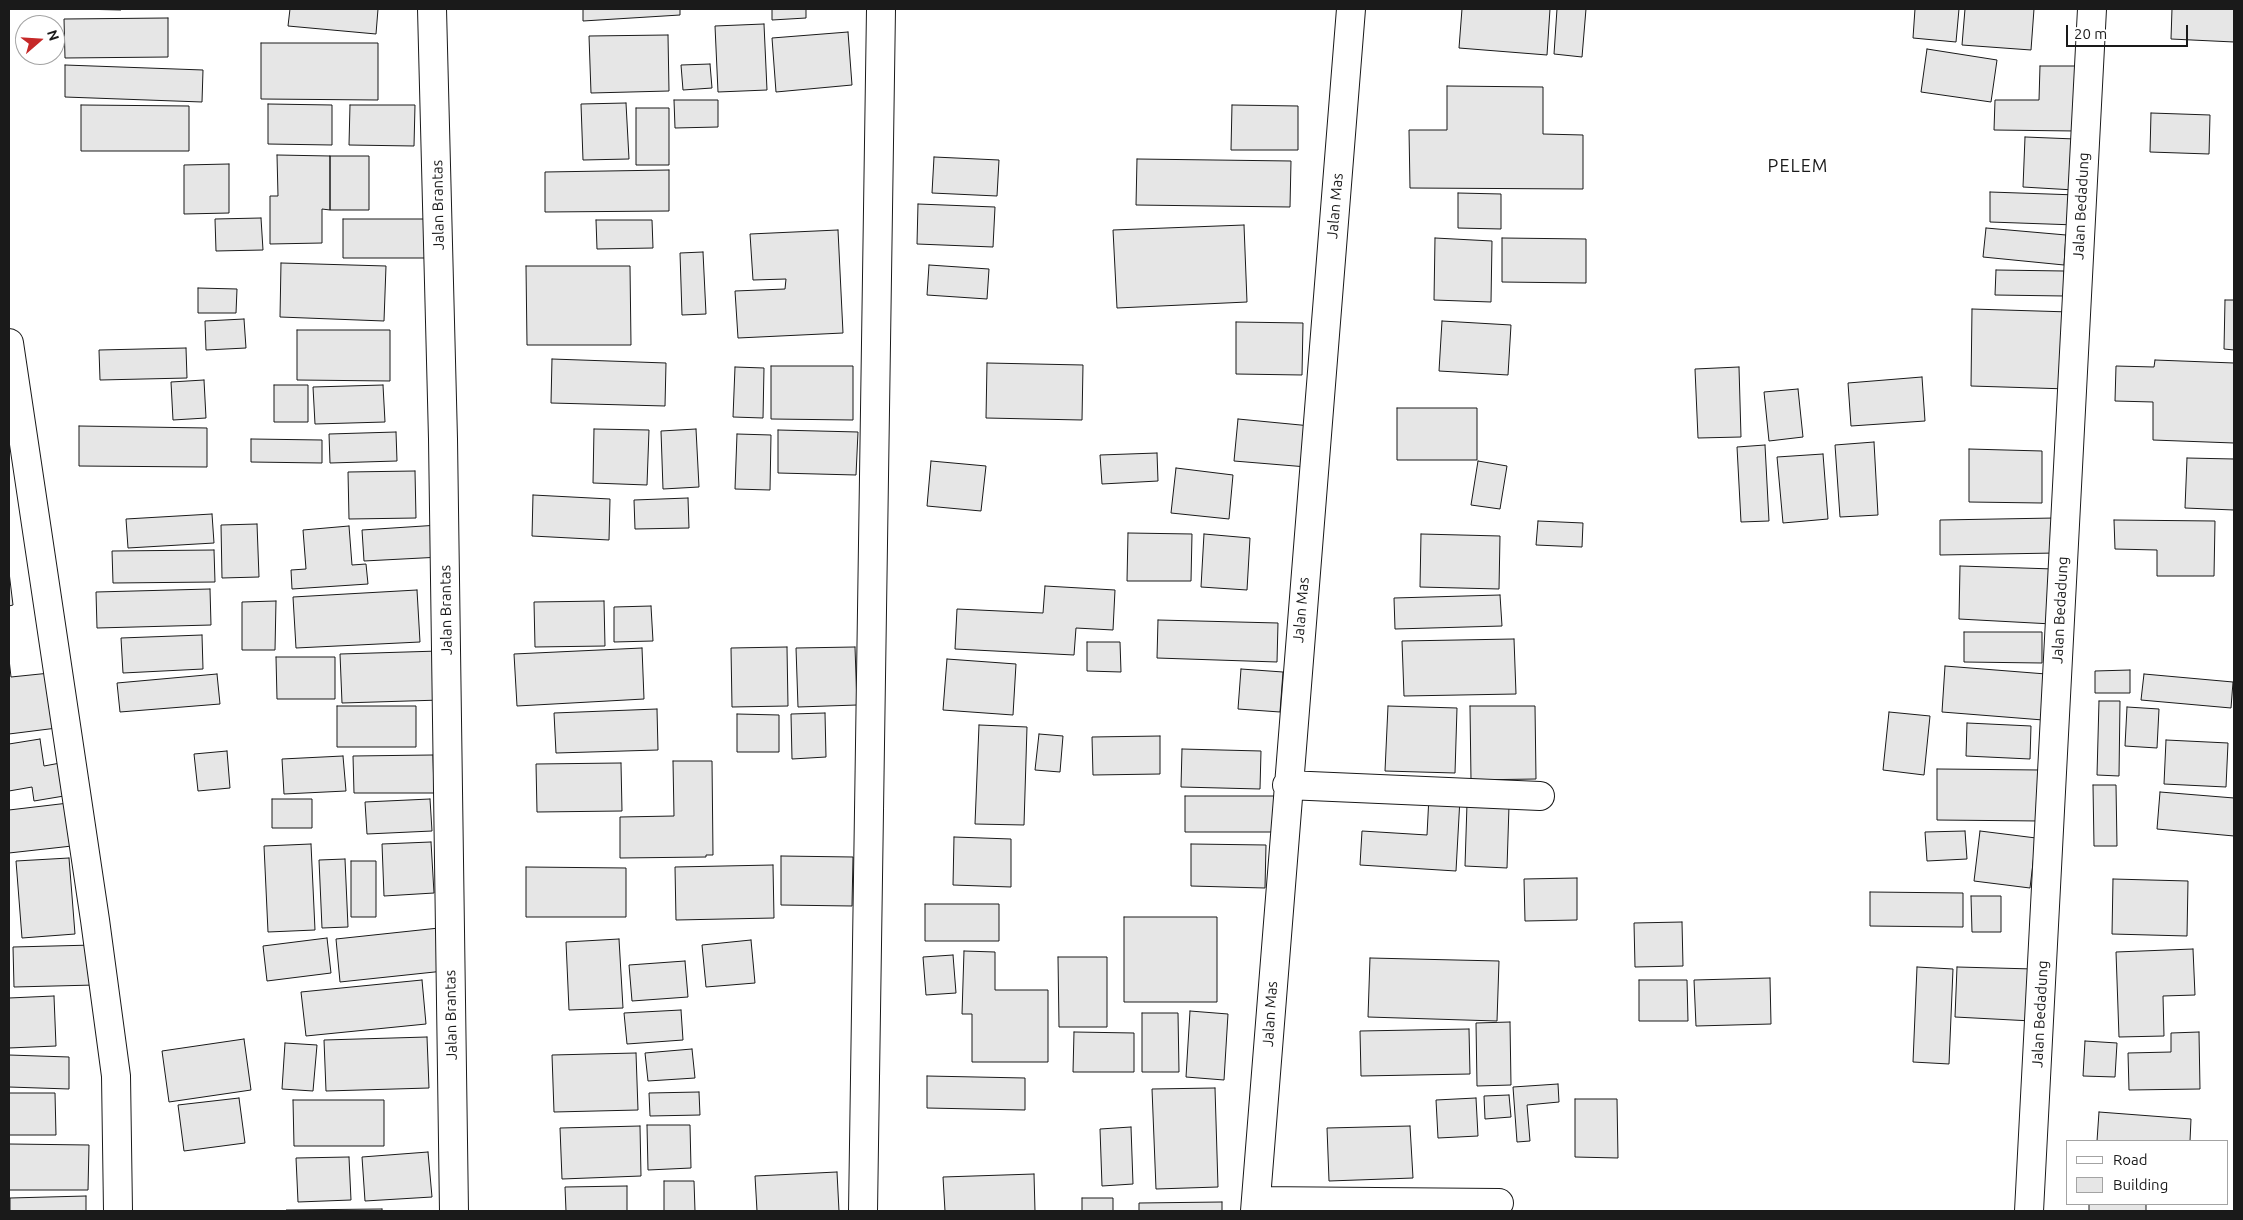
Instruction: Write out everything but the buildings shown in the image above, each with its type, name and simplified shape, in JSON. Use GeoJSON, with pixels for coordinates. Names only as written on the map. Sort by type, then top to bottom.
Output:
{"type":"FeatureCollection","features":[{"type":"Feature","properties":{"kind":"street","name":"Jalan Brantas"},"geometry":{"type":"LineString","coordinates":[[432,9],[443,439],[454,1211]]}},
{"type":"Feature","properties":{"kind":"street"},"geometry":{"type":"LineString","coordinates":[[864,1211],[880,9]]}},
{"type":"Feature","properties":{"kind":"street","name":"Jalan Mas"},"geometry":{"type":"LineString","coordinates":[[1255,1206],[1287,785],[1351,9]]}},
{"type":"Feature","properties":{"kind":"street","name":"Jalan Bedadung"},"geometry":{"type":"LineString","coordinates":[[2029,1211],[2092,9]]}},
{"type":"Feature","properties":{"kind":"street"},"geometry":{"type":"LineString","coordinates":[[9,343],[95,920],[116,1076],[118,1211]]}},
{"type":"Feature","properties":{"kind":"street"},"geometry":{"type":"LineString","coordinates":[[1287,785],[1540,796]]}},
{"type":"Feature","properties":{"kind":"street"},"geometry":{"type":"LineString","coordinates":[[1255,1206],[1499,1203]]}},
{"type":"Feature","properties":{"kind":"district","name":"PELEM"},"geometry":{"type":"Point","coordinates":[1798,166]}}]}
